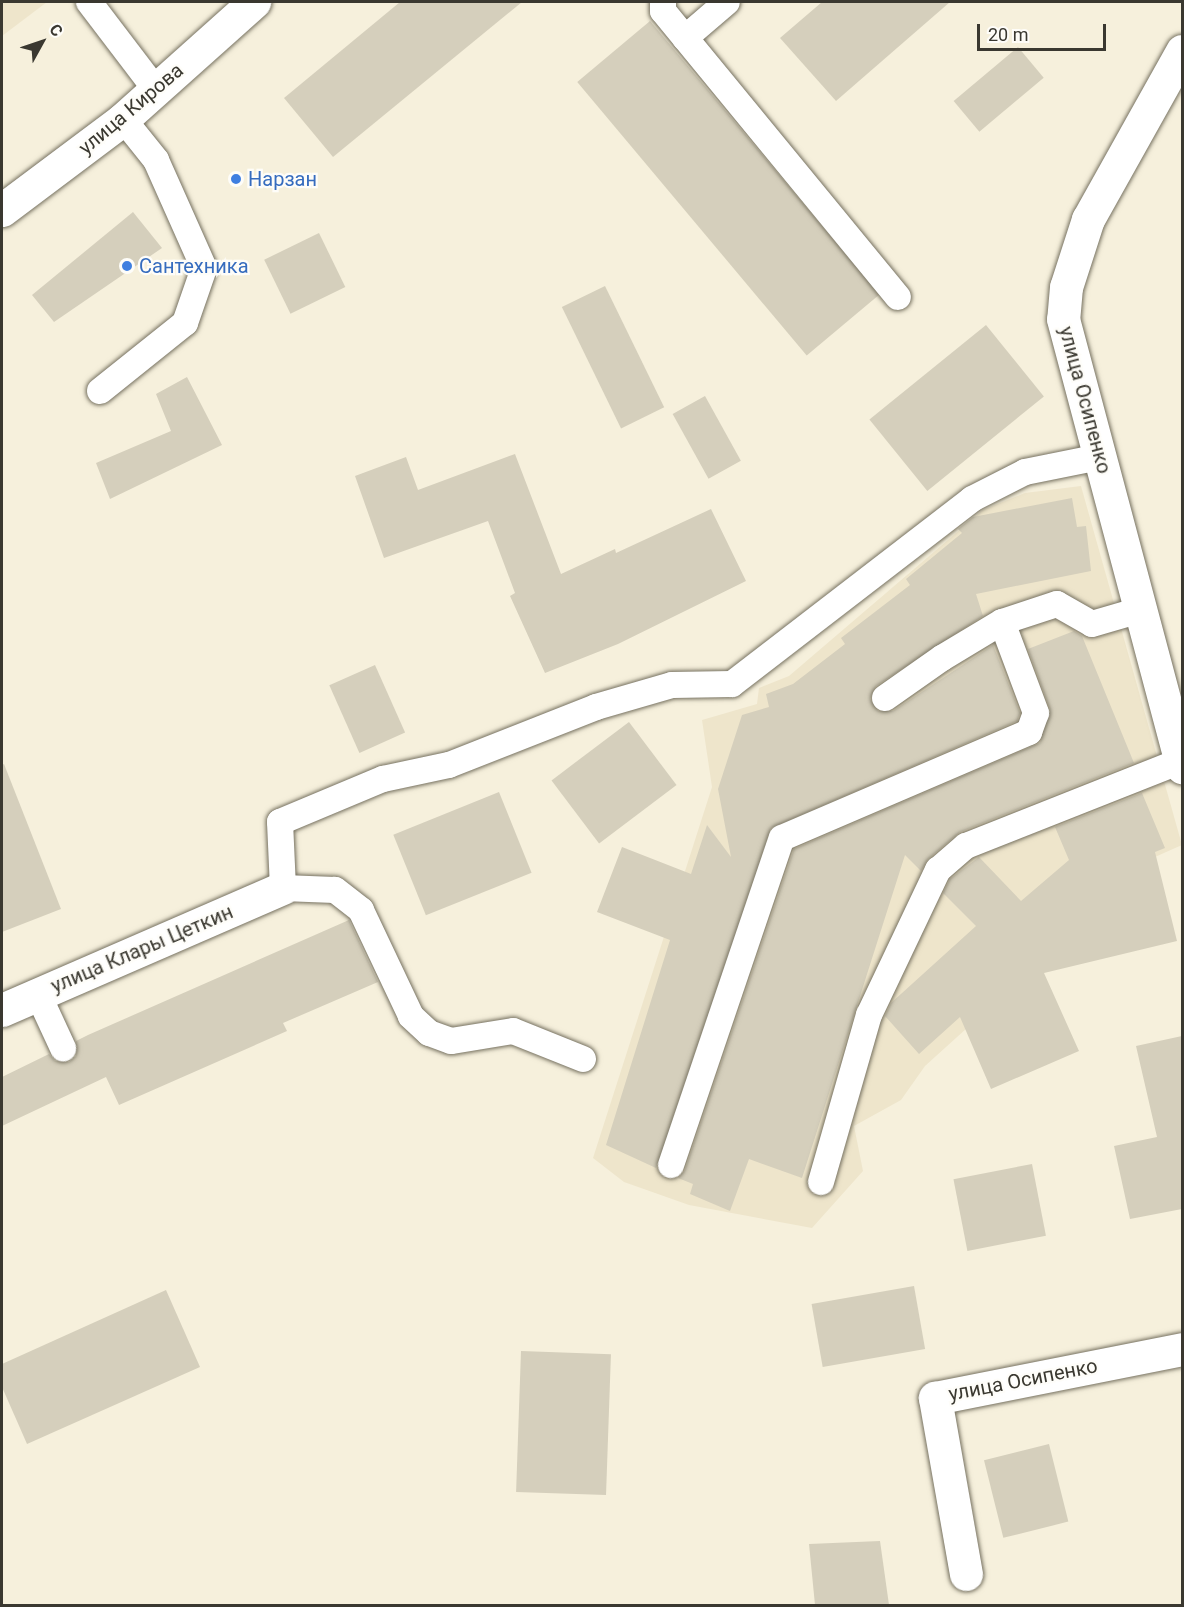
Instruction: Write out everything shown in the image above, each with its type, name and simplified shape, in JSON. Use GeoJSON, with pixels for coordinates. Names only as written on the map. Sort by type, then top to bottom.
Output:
{"type":"FeatureCollection","features":[{"type":"Feature","properties":{"kind":"street","name":"улица Кирова"},"geometry":{"type":"LineString","coordinates":[[2,210],[123,119],[254,2]]}},
{"type":"Feature","properties":{"kind":"street","name":"улица Осипенко"},"geometry":{"type":"LineString","coordinates":[[1182,51],[1088,219],[1066,286],[1063,319],[1182,764]]}},
{"type":"Feature","properties":{"kind":"street","name":"улица Клары Цеткин"},"geometry":{"type":"LineString","coordinates":[[2,1010],[283,888]]}},
{"type":"Feature","properties":{"kind":"street","name":"улица Осипенко"},"geometry":{"type":"LineString","coordinates":[[966,1574],[935,1398],[1182,1349]]}},
{"type":"Feature","properties":{"kind":"lane"},"geometry":{"type":"LineString","coordinates":[[89,2],[156,90]]}},
{"type":"Feature","properties":{"kind":"lane"},"geometry":{"type":"LineString","coordinates":[[663,2],[663,11],[898,297]]}},
{"type":"Feature","properties":{"kind":"lane"},"geometry":{"type":"LineString","coordinates":[[685,38],[728,2]]}},
{"type":"Feature","properties":{"kind":"lane"},"geometry":{"type":"LineString","coordinates":[[100,390],[185,323],[204,268],[156,160],[123,119]]}},
{"type":"Feature","properties":{"kind":"lane"},"geometry":{"type":"LineString","coordinates":[[583,1059],[513,1031],[451,1041],[429,1033],[411,1016],[361,910],[335,890],[283,888],[280,822],[383,779],[449,765],[596,707],[672,685],[732,684],[972,499],[1025,472],[1100,457]]}},
{"type":"Feature","properties":{"kind":"lane"},"geometry":{"type":"LineString","coordinates":[[885,698],[942,658],[1002,622],[1057,604],[1092,624],[1140,610]]}},
{"type":"Feature","properties":{"kind":"lane"},"geometry":{"type":"LineString","coordinates":[[671,1165],[782,838],[1029,732],[1036,713],[1002,622]]}},
{"type":"Feature","properties":{"kind":"lane"},"geometry":{"type":"LineString","coordinates":[[821,1182],[869,1015],[938,870],[966,846],[1182,764]]}},
{"type":"Feature","properties":{"kind":"lane"},"geometry":{"type":"LineString","coordinates":[[38,994],[63,1048]]}},
{"type":"Feature","properties":{"kind":"shaded area"},"geometry":{"type":"Polygon","coordinates":[[[2,2],[47,2],[2,36],[2,2]]]}},
{"type":"Feature","properties":{"kind":"shaded area"},"geometry":{"type":"Polygon","coordinates":[[[1081,486],[1182,845],[1094,884],[1029,972],[925,1066],[901,1100],[854,1126],[863,1171],[812,1228],[689,1205],[624,1182],[593,1158],[712,787],[702,720],[757,704],[759,688],[789,676],[983,510],[1025,493],[1081,486]]]}},
{"type":"Feature","properties":{"kind":"building"},"geometry":{"type":"Polygon","coordinates":[[[400,2],[522,2],[333,157],[284,98],[400,2]]]}},
{"type":"Feature","properties":{"kind":"building"},"geometry":{"type":"Polygon","coordinates":[[[822,2],[950,2],[836,101],[780,38],[822,2]]]}},
{"type":"Feature","properties":{"kind":"building"},"geometry":{"type":"Polygon","coordinates":[[[650,21],[879,294],[807,356],[577,82],[650,21]]]}},
{"type":"Feature","properties":{"kind":"building"},"geometry":{"type":"Polygon","coordinates":[[[1018,47],[1044,78],[979,132],[954,101],[1018,47]]]}},
{"type":"Feature","properties":{"kind":"building"},"geometry":{"type":"Polygon","coordinates":[[[133,212],[162,248],[54,322],[32,295],[133,212]]]}},
{"type":"Feature","properties":{"kind":"building"},"geometry":{"type":"Polygon","coordinates":[[[319,233],[345,287],[290,314],[264,260],[319,233]]]}},
{"type":"Feature","properties":{"kind":"building"},"geometry":{"type":"Polygon","coordinates":[[[605,286],[664,407],[621,428],[562,307],[605,286]]]}},
{"type":"Feature","properties":{"kind":"building"},"geometry":{"type":"Polygon","coordinates":[[[986,325],[1044,396],[927,491],[869,419],[986,325]]]}},
{"type":"Feature","properties":{"kind":"building"},"geometry":{"type":"Polygon","coordinates":[[[187,377],[222,445],[110,499],[96,463],[171,431],[156,394],[187,377]]]}},
{"type":"Feature","properties":{"kind":"building"},"geometry":{"type":"Polygon","coordinates":[[[705,396],[741,461],[709,479],[673,414],[705,396]]]}},
{"type":"Feature","properties":{"kind":"building"},"geometry":{"type":"Polygon","coordinates":[[[515,454],[561,574],[615,549],[616,553],[711,509],[746,581],[618,644],[545,673],[510,596],[515,593],[488,521],[384,558],[355,476],[406,457],[418,490],[515,454]]]}},
{"type":"Feature","properties":{"kind":"building"},"geometry":{"type":"Polygon","coordinates":[[[1072,498],[1077,527],[1086,526],[1091,571],[976,594],[983,616],[876,686],[870,699],[878,711],[893,711],[993,645],[1020,713],[1017,721],[771,828],[656,1168],[606,1145],[670,940],[597,912],[622,847],[691,874],[707,825],[731,857],[718,789],[742,715],[769,707],[766,694],[793,684],[845,644],[841,638],[910,585],[906,579],[962,533],[958,529],[973,517],[1072,498]]]}},
{"type":"Feature","properties":{"kind":"building"},"geometry":{"type":"Polygon","coordinates":[[[1074,631],[1082,636],[1134,763],[960,832],[928,859],[921,871],[905,855],[802,1178],[749,1159],[730,1211],[690,1194],[693,1184],[678,1178],[685,1170],[794,849],[1040,743],[1050,709],[1028,649],[1074,631]]]}},
{"type":"Feature","properties":{"kind":"building"},"geometry":{"type":"Polygon","coordinates":[[[375,665],[405,733],[359,753],[329,685],[375,665]]]}},
{"type":"Feature","properties":{"kind":"building"},"geometry":{"type":"Polygon","coordinates":[[[629,722],[677,785],[599,843],[552,780],[629,722]]]}},
{"type":"Feature","properties":{"kind":"building"},"geometry":{"type":"Polygon","coordinates":[[[4,764],[61,909],[2,932],[2,765],[4,764]]]}},
{"type":"Feature","properties":{"kind":"building"},"geometry":{"type":"Polygon","coordinates":[[[499,792],[532,873],[426,915],[393,835],[499,792]]]}},
{"type":"Feature","properties":{"kind":"building"},"geometry":{"type":"Polygon","coordinates":[[[1142,793],[1165,848],[1155,852],[1177,941],[1044,973],[1079,1051],[991,1089],[960,1017],[919,1054],[885,1016],[891,1003],[976,926],[943,893],[950,879],[979,857],[1021,901],[1069,860],[1055,827],[1142,793]]]}},
{"type":"Feature","properties":{"kind":"building"},"geometry":{"type":"Polygon","coordinates":[[[349,920],[378,982],[283,1023],[287,1031],[119,1105],[106,1077],[2,1126],[2,1077],[49,1054],[55,1061],[69,1062],[76,1056],[76,1041],[349,920]]]}},
{"type":"Feature","properties":{"kind":"building"},"geometry":{"type":"Polygon","coordinates":[[[1182,1036],[1182,1209],[1130,1219],[1114,1146],[1157,1137],[1136,1046],[1182,1036]]]}},
{"type":"Feature","properties":{"kind":"building"},"geometry":{"type":"Polygon","coordinates":[[[1032,1164],[1046,1236],[967,1251],[953,1179],[1032,1164]]]}},
{"type":"Feature","properties":{"kind":"building"},"geometry":{"type":"Polygon","coordinates":[[[914,1286],[925,1349],[823,1367],[812,1304],[914,1286]]]}},
{"type":"Feature","properties":{"kind":"building"},"geometry":{"type":"Polygon","coordinates":[[[166,1290],[200,1367],[27,1444],[2,1387],[2,1364],[166,1290]]]}},
{"type":"Feature","properties":{"kind":"building"},"geometry":{"type":"Polygon","coordinates":[[[521,1351],[611,1354],[606,1495],[516,1492],[521,1351]]]}},
{"type":"Feature","properties":{"kind":"building"},"geometry":{"type":"Polygon","coordinates":[[[1049,1444],[1068,1522],[1003,1538],[984,1460],[1049,1444]]]}},
{"type":"Feature","properties":{"kind":"building"},"geometry":{"type":"Polygon","coordinates":[[[880,1541],[889,1605],[815,1605],[809,1544],[880,1541]]]}},
{"type":"Feature","properties":{"kind":"place","name":"Нарзан"},"geometry":{"type":"Point","coordinates":[236,179]}},
{"type":"Feature","properties":{"kind":"place","name":"Сантехника"},"geometry":{"type":"Point","coordinates":[127,266]}}]}
